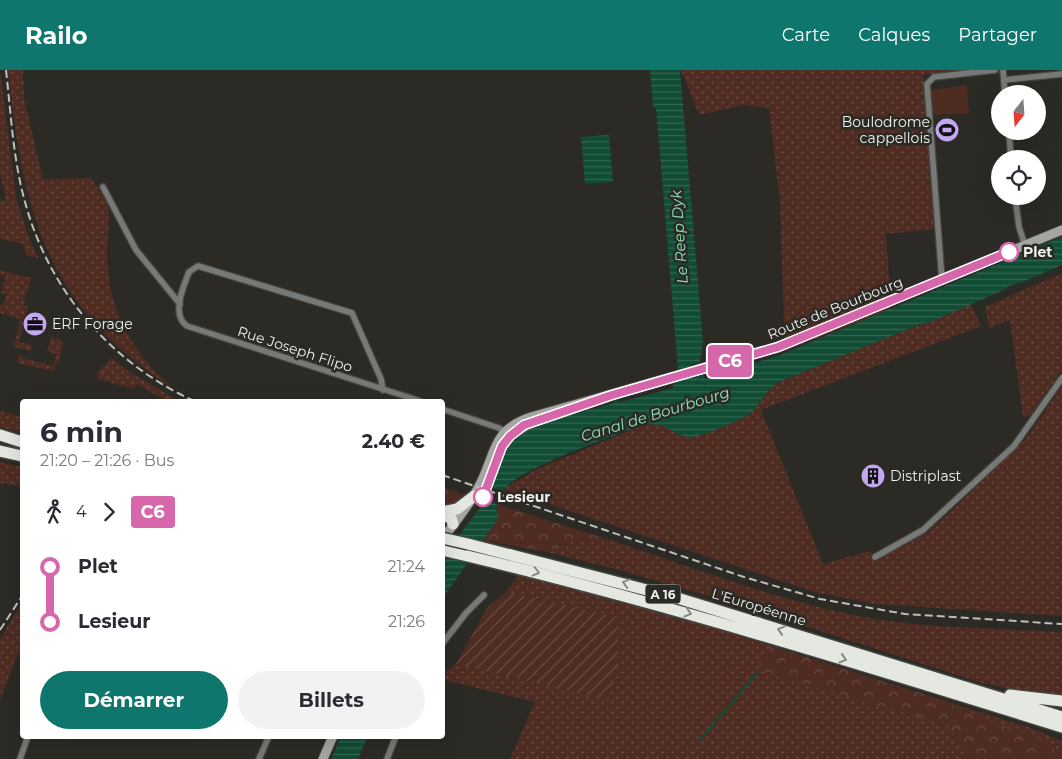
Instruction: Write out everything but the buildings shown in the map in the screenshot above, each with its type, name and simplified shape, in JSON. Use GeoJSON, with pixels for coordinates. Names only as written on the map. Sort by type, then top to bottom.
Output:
{"type":"FeatureCollection","features":[{"type":"Feature","properties":{"kind":"highway"},"geometry":{"type":"LineString","coordinates":[[0,435],[20,442]]}},
{"type":"Feature","properties":{"kind":"highway"},"geometry":{"type":"LineString","coordinates":[[0,439],[20,443]]}},
{"type":"Feature","properties":{"kind":"highway"},"geometry":{"type":"LineString","coordinates":[[0,451],[20,456]]}},
{"type":"Feature","properties":{"kind":"highway"},"geometry":{"type":"LineString","coordinates":[[0,456],[20,457]]}},
{"type":"Feature","properties":{"kind":"highway"},"geometry":{"type":"LineString","coordinates":[[445,513],[457,509],[474,496]]}},
{"type":"Feature","properties":{"kind":"highway"},"geometry":{"type":"LineString","coordinates":[[445,515],[451,518],[448,534]]}},
{"type":"Feature","properties":{"kind":"highway","name":"L'Européenne"},"geometry":{"type":"LineString","coordinates":[[448,534],[496,550],[655,591],[1062,717]]}},
{"type":"Feature","properties":{"kind":"highway","name":"L'Européenne"},"geometry":{"type":"LineString","coordinates":[[445,550],[636,598],[1062,727]]}},
{"type":"Feature","properties":{"kind":"highway"},"geometry":{"type":"LineString","coordinates":[[828,644],[992,691],[1062,701]]}},
{"type":"Feature","properties":{"kind":"highway"},"geometry":{"type":"LineString","coordinates":[[882,671],[972,704],[1062,732]]}},
{"type":"Feature","properties":{"kind":"main road","name":"Route de Bourbourg"},"geometry":{"type":"LineString","coordinates":[[448,534],[482,482],[496,444],[526,418],[778,347],[1062,230]]}},
{"type":"Feature","properties":{"kind":"main road","name":"Route de Bourbourg"},"geometry":{"type":"LineString","coordinates":[[448,534],[479,495],[507,433]]}},
{"type":"Feature","properties":{"kind":"main road"},"geometry":{"type":"LineString","coordinates":[[323,759],[332,739]]}},
{"type":"Feature","properties":{"kind":"street"},"geometry":{"type":"LineString","coordinates":[[942,280],[927,84],[934,77],[995,70]]}},
{"type":"Feature","properties":{"kind":"street"},"geometry":{"type":"LineString","coordinates":[[1003,70],[1004,85]]}},
{"type":"Feature","properties":{"kind":"street"},"geometry":{"type":"LineString","coordinates":[[1004,80],[1062,74]]}},
{"type":"Feature","properties":{"kind":"street","name":"Rue Joseph Flipo"},"geometry":{"type":"LineString","coordinates":[[103,187],[136,250],[180,304],[180,318],[190,328],[413,399]]}},
{"type":"Feature","properties":{"kind":"street"},"geometry":{"type":"LineString","coordinates":[[1016,205],[1019,230],[1025,245]]}},
{"type":"Feature","properties":{"kind":"street"},"geometry":{"type":"LineString","coordinates":[[180,304],[189,272],[198,266],[351,313],[381,380],[383,390]]}},
{"type":"Feature","properties":{"kind":"street"},"geometry":{"type":"LineString","coordinates":[[875,557],[923,530],[1014,446],[1062,378]]}},
{"type":"Feature","properties":{"kind":"street"},"geometry":{"type":"LineString","coordinates":[[445,410],[507,433]]}},
{"type":"Feature","properties":{"kind":"street"},"geometry":{"type":"LineString","coordinates":[[445,640],[466,612],[484,595]]}},
{"type":"Feature","properties":{"kind":"street"},"geometry":{"type":"LineString","coordinates":[[20,759],[27,739]]}},
{"type":"Feature","properties":{"kind":"street"},"geometry":{"type":"LineString","coordinates":[[259,759],[268,739]]}},
{"type":"Feature","properties":{"kind":"street"},"geometry":{"type":"LineString","coordinates":[[386,759],[395,739]]}},
{"type":"Feature","properties":{"kind":"green space"},"geometry":{"type":"Polygon","coordinates":[[[0,70],[16,197],[29,239],[39,258],[26,256],[23,244],[0,239],[0,201],[6,200],[0,173],[0,70]]]}},
{"type":"Feature","properties":{"kind":"green space"},"geometry":{"type":"Polygon","coordinates":[[[8,70],[23,70],[24,98],[43,179],[91,178],[104,197],[109,216],[108,275],[118,313],[125,330],[146,361],[175,390],[131,358],[96,325],[69,290],[49,253],[34,213],[23,170],[14,122],[8,70]]]}},
{"type":"Feature","properties":{"kind":"green space"},"geometry":{"type":"Polygon","coordinates":[[[681,70],[961,70],[924,75],[934,229],[886,234],[891,309],[785,351],[780,203],[769,108],[743,105],[699,115],[681,70]]]}},
{"type":"Feature","properties":{"kind":"green space"},"geometry":{"type":"Polygon","coordinates":[[[967,85],[969,113],[933,115],[931,90],[967,85]]]}},
{"type":"Feature","properties":{"kind":"green space"},"geometry":{"type":"Polygon","coordinates":[[[0,270],[31,278],[23,305],[28,306],[19,342],[32,345],[31,351],[14,347],[20,319],[0,313],[0,304],[3,305],[6,294],[1,293],[5,276],[0,275],[0,270]]]}},
{"type":"Feature","properties":{"kind":"green space"},"geometry":{"type":"Polygon","coordinates":[[[1062,273],[1062,370],[1030,416],[1023,417],[1010,320],[989,328],[985,307],[1062,273]]]}},
{"type":"Feature","properties":{"kind":"green space"},"geometry":{"type":"Polygon","coordinates":[[[971,304],[981,326],[761,410],[823,564],[870,551],[875,561],[927,533],[950,512],[1026,439],[1062,386],[1062,616],[875,604],[814,592],[503,489],[537,469],[648,423],[657,426],[664,425],[680,435],[688,437],[705,434],[724,427],[753,411],[768,392],[779,382],[971,304]]]}},
{"type":"Feature","properties":{"kind":"green space"},"geometry":{"type":"Polygon","coordinates":[[[51,337],[60,339],[63,344],[59,363],[56,362],[54,371],[17,363],[19,355],[23,354],[22,358],[53,366],[56,354],[47,351],[51,337]]]}},
{"type":"Feature","properties":{"kind":"green space"},"geometry":{"type":"Polygon","coordinates":[[[111,358],[133,374],[176,399],[163,399],[136,384],[134,389],[98,379],[98,372],[111,358]]]}},
{"type":"Feature","properties":{"kind":"green space"},"geometry":{"type":"Polygon","coordinates":[[[0,411],[20,416],[20,432],[0,427],[0,411]]]}},
{"type":"Feature","properties":{"kind":"green space"},"geometry":{"type":"Polygon","coordinates":[[[0,462],[20,467],[20,487],[0,483],[0,462]]]}},
{"type":"Feature","properties":{"kind":"green space"},"geometry":{"type":"Polygon","coordinates":[[[445,488],[465,495],[445,506],[445,488]]]}},
{"type":"Feature","properties":{"kind":"green space"},"geometry":{"type":"Polygon","coordinates":[[[497,504],[613,541],[570,542],[546,552],[482,540],[497,515],[497,504]]]}},
{"type":"Feature","properties":{"kind":"green space"},"geometry":{"type":"Polygon","coordinates":[[[613,541],[772,594],[870,618],[941,626],[1062,632],[1062,696],[1013,690],[979,682],[723,600],[615,569],[546,552],[570,542],[613,541]]]}},
{"type":"Feature","properties":{"kind":"green space"},"geometry":{"type":"Polygon","coordinates":[[[519,575],[693,621],[1034,729],[1062,741],[1062,759],[510,759],[535,702],[445,680],[445,672],[456,664],[608,699],[618,617],[506,592],[519,575]]]}},
{"type":"Feature","properties":{"kind":"green space"},"geometry":{"type":"Polygon","coordinates":[[[506,592],[618,617],[618,666],[608,700],[456,664],[487,608],[506,592]]]}},
{"type":"Feature","properties":{"kind":"green space"},"geometry":{"type":"Polygon","coordinates":[[[20,605],[20,649],[0,700],[0,639],[20,605]]]}},
{"type":"Feature","properties":{"kind":"green space"},"geometry":{"type":"Polygon","coordinates":[[[769,646],[940,699],[982,718],[1036,737],[1062,755],[1062,759],[966,759],[956,737],[946,725],[763,672],[759,662],[769,646]]]}},
{"type":"Feature","properties":{"kind":"water"},"geometry":{"type":"Polygon","coordinates":[[[650,70],[680,70],[703,341],[700,362],[691,365],[692,378],[703,375],[705,379],[780,355],[1062,237],[1062,265],[1025,281],[1008,286],[1004,290],[928,323],[920,324],[779,382],[771,388],[749,414],[714,430],[688,437],[677,434],[664,425],[657,426],[648,423],[531,470],[504,489],[497,503],[498,519],[445,595],[445,553],[486,500],[506,445],[527,427],[614,403],[615,399],[618,399],[617,402],[621,402],[673,388],[673,384],[679,381],[657,118],[656,109],[653,106],[650,70]]]}},
{"type":"Feature","properties":{"kind":"water"},"geometry":{"type":"Polygon","coordinates":[[[609,135],[613,182],[585,184],[581,137],[609,135]]]}},
{"type":"Feature","properties":{"kind":"water"},"geometry":{"type":"Polygon","coordinates":[[[340,739],[367,739],[358,759],[331,759],[340,739]]]}},
{"type":"Feature","properties":{"kind":"pier"},"geometry":{"type":"Polygon","coordinates":[[[490,487],[502,491],[497,504],[486,500],[490,487]]]}},
{"type":"Feature","properties":{"kind":"waterway"},"geometry":{"type":"LineString","coordinates":[[700,740],[757,673]]}},
{"type":"Feature","properties":{"kind":"railway"},"geometry":{"type":"LineString","coordinates":[[6,70],[13,136],[21,186],[36,235],[50,265],[67,294],[87,321],[110,345],[164,385],[190,399]]}},
{"type":"Feature","properties":{"kind":"railway"},"geometry":{"type":"LineString","coordinates":[[445,476],[744,577],[820,599],[905,614],[1062,624]]}},
{"type":"Feature","properties":{"kind":"railway"},"geometry":{"type":"LineString","coordinates":[[0,630],[20,599]]}},
{"type":"Feature","properties":{"kind":"bus line","name":"C6"},"geometry":{"type":"LineString","coordinates":[[483,497],[498,452],[505,440],[524,425],[612,395],[767,351],[1009,252]]}},
{"type":"Feature","properties":{"kind":"place","name":"Boulodrome cappellois"},"geometry":{"type":"Point","coordinates":[947,130]}},
{"type":"Feature","properties":{"kind":"place","name":"Plet"},"geometry":{"type":"Point","coordinates":[1009,252]}},
{"type":"Feature","properties":{"kind":"place","name":"ERF Forage"},"geometry":{"type":"Point","coordinates":[35,324]}},
{"type":"Feature","properties":{"kind":"place","name":"Distriplast"},"geometry":{"type":"Point","coordinates":[873,476]}},
{"type":"Feature","properties":{"kind":"place","name":"Lesieur"},"geometry":{"type":"Point","coordinates":[483,497]}},
{"type":"Feature","properties":{"kind":"water label","name":"Le Reep Dyk"},"geometry":{"type":"Point","coordinates":[679,237]}},
{"type":"Feature","properties":{"kind":"water label","name":"Canal de Bourbourg"},"geometry":{"type":"Point","coordinates":[655,414]}}]}
